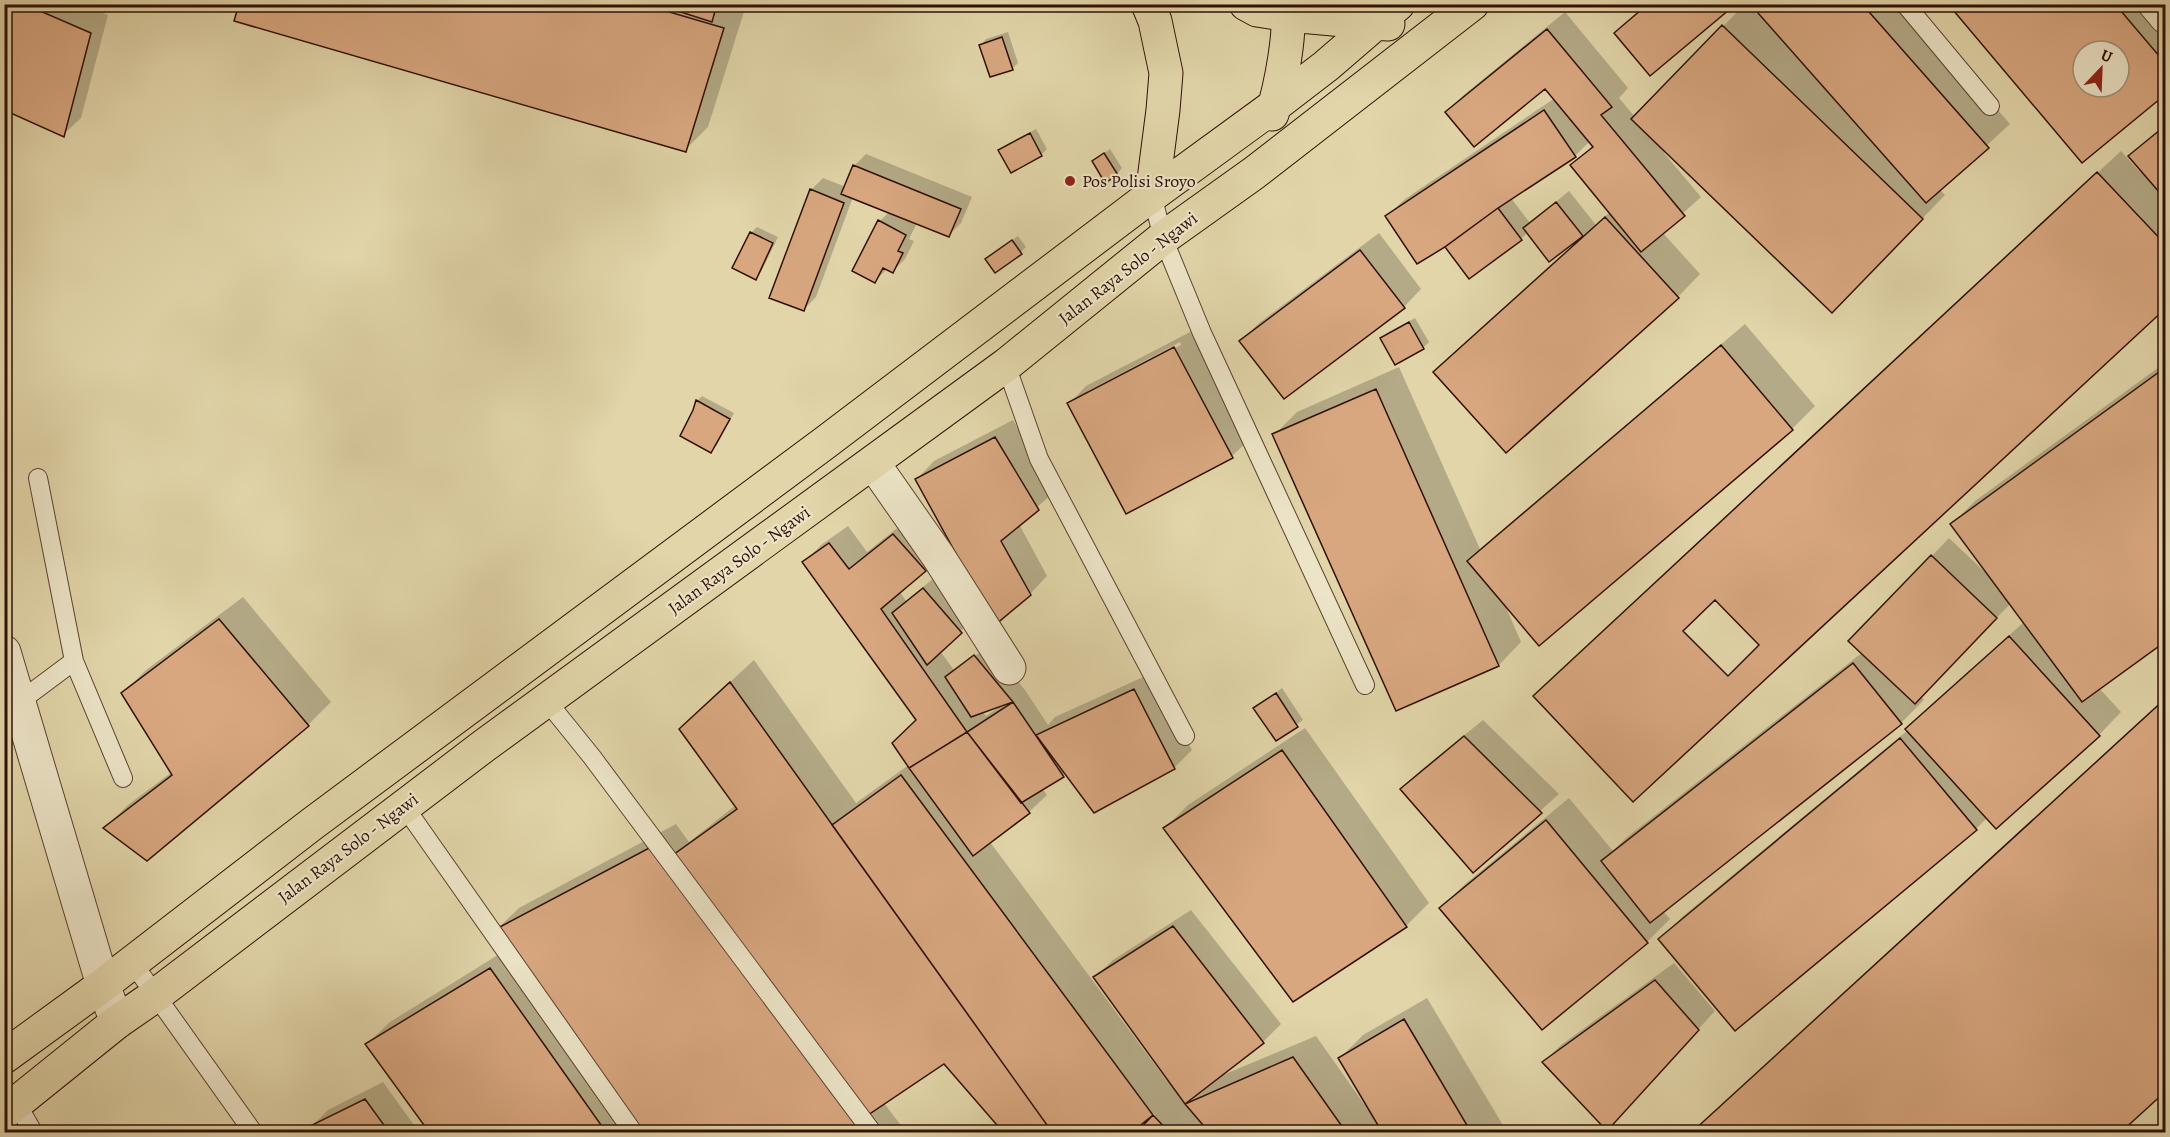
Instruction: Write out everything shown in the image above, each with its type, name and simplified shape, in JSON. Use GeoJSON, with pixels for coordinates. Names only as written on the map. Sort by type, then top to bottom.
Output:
{"type":"FeatureCollection","features":[{"type":"Feature","properties":{"kind":"highway"},"geometry":{"type":"LineString","coordinates":[[1148,4],[1155,21],[1166,73],[1164,110],[1152,195]]}},
{"type":"Feature","properties":{"kind":"highway"},"geometry":{"type":"LineString","coordinates":[[1246,4],[1257,10],[1387,14],[1408,26],[1462,12]]}},
{"type":"Feature","properties":{"kind":"highway"},"geometry":{"type":"LineString","coordinates":[[1254,173],[1274,106],[1283,64],[1288,10]]}},
{"type":"Feature","properties":{"kind":"highway","name":"Jalan Raya Solo - Ngawi"},"geometry":{"type":"LineString","coordinates":[[11,1108],[117,1022],[156,995],[404,806],[1006,365],[1163,238],[1254,173],[1462,12]]}},
{"type":"Feature","properties":{"kind":"highway"},"geometry":{"type":"LineString","coordinates":[[4,1057],[103,985],[312,824],[1274,106],[1326,66],[1387,14]]}},
{"type":"Feature","properties":{"kind":"street"},"geometry":{"type":"LineString","coordinates":[[2155,4],[2166,16]]}},
{"type":"Feature","properties":{"kind":"street"},"geometry":{"type":"LineString","coordinates":[[873,463],[938,556],[1009,668]]}},
{"type":"Feature","properties":{"kind":"street"},"geometry":{"type":"LineString","coordinates":[[4,652],[103,985],[117,1022]]}},
{"type":"Feature","properties":{"kind":"lane"},"geometry":{"type":"LineString","coordinates":[[1905,4],[1990,106]]}},
{"type":"Feature","properties":{"kind":"lane"},"geometry":{"type":"LineString","coordinates":[[1152,195],[1163,238],[1202,333],[1365,684]]}},
{"type":"Feature","properties":{"kind":"lane"},"geometry":{"type":"LineString","coordinates":[[1006,365],[1039,459],[1185,736]]}},
{"type":"Feature","properties":{"kind":"lane"},"geometry":{"type":"LineString","coordinates":[[38,478],[74,661],[123,778]]}},
{"type":"Feature","properties":{"kind":"lane"},"geometry":{"type":"LineString","coordinates":[[19,702],[74,661]]}},
{"type":"Feature","properties":{"kind":"lane"},"geometry":{"type":"LineString","coordinates":[[546,700],[592,757],[872,1132]]}},
{"type":"Feature","properties":{"kind":"lane"},"geometry":{"type":"LineString","coordinates":[[404,806],[633,1132]]}},
{"type":"Feature","properties":{"kind":"lane"},"geometry":{"type":"LineString","coordinates":[[132,962],[253,1132]]}},
{"type":"Feature","properties":{"kind":"lane"},"geometry":{"type":"LineString","coordinates":[[11,1108],[33,1132]]}},
{"type":"Feature","properties":{"kind":"building"},"geometry":{"type":"Polygon","coordinates":[[[4,4],[24,4],[91,33],[64,137],[4,110],[4,4]]]}},
{"type":"Feature","properties":{"kind":"building"},"geometry":{"type":"Polygon","coordinates":[[[239,4],[642,4],[724,28],[686,152],[234,21],[239,4]]]}},
{"type":"Feature","properties":{"kind":"building"},"geometry":{"type":"Polygon","coordinates":[[[656,4],[717,4],[712,22],[656,4]]]}},
{"type":"Feature","properties":{"kind":"building"},"geometry":{"type":"Polygon","coordinates":[[[1648,4],[1736,4],[1650,76],[1614,33],[1648,4]]]}},
{"type":"Feature","properties":{"kind":"building"},"geometry":{"type":"Polygon","coordinates":[[[1750,4],[1862,4],[1989,148],[1926,203],[1750,4]]]}},
{"type":"Feature","properties":{"kind":"building"},"geometry":{"type":"Polygon","coordinates":[[[1948,4],[2115,4],[2166,64],[2166,94],[2082,163],[1948,4]]]}},
{"type":"Feature","properties":{"kind":"building"},"geometry":{"type":"Polygon","coordinates":[[[1722,25],[1923,219],[1832,313],[1631,119],[1722,25]]]}},
{"type":"Feature","properties":{"kind":"building"},"geometry":{"type":"Polygon","coordinates":[[[1547,29],[1612,107],[1601,115],[1685,216],[1641,252],[1570,165],[1593,147],[1545,89],[1474,147],[1445,112],[1547,29]]]}},
{"type":"Feature","properties":{"kind":"building"},"geometry":{"type":"Polygon","coordinates":[[[1002,37],[1013,70],[990,77],[979,45],[1002,37]]]}},
{"type":"Feature","properties":{"kind":"building"},"geometry":{"type":"Polygon","coordinates":[[[1544,110],[1576,157],[1417,264],[1385,216],[1544,110]]]}},
{"type":"Feature","properties":{"kind":"building"},"geometry":{"type":"Polygon","coordinates":[[[2166,125],[2166,200],[2128,156],[2166,125]]]}},
{"type":"Feature","properties":{"kind":"building"},"geometry":{"type":"Polygon","coordinates":[[[1030,133],[1042,156],[1011,173],[998,150],[1030,133]]]}},
{"type":"Feature","properties":{"kind":"building"},"geometry":{"type":"Polygon","coordinates":[[[1104,153],[1118,175],[1105,183],[1092,161],[1104,153]]]}},
{"type":"Feature","properties":{"kind":"building"},"geometry":{"type":"Polygon","coordinates":[[[853,165],[961,209],[949,237],[841,194],[853,165]]]}},
{"type":"Feature","properties":{"kind":"building"},"geometry":{"type":"Polygon","coordinates":[[[2097,172],[2166,245],[2166,308],[1633,802],[1533,696],[2097,172]]]}},
{"type":"Feature","properties":{"kind":"building"},"geometry":{"type":"Polygon","coordinates":[[[810,189],[844,203],[804,311],[769,298],[810,189]]]}},
{"type":"Feature","properties":{"kind":"building"},"geometry":{"type":"Polygon","coordinates":[[[1556,202],[1583,236],[1549,262],[1523,228],[1556,202]]]}},
{"type":"Feature","properties":{"kind":"building"},"geometry":{"type":"Polygon","coordinates":[[[1498,208],[1522,240],[1469,279],[1445,247],[1498,208]]]}},
{"type":"Feature","properties":{"kind":"building"},"geometry":{"type":"Polygon","coordinates":[[[1605,217],[1679,298],[1506,453],[1433,372],[1605,217]]]}},
{"type":"Feature","properties":{"kind":"building"},"geometry":{"type":"Polygon","coordinates":[[[878,220],[906,235],[898,251],[903,253],[893,273],[883,268],[875,283],[852,271],[878,220]]]}},
{"type":"Feature","properties":{"kind":"building"},"geometry":{"type":"Polygon","coordinates":[[[750,232],[773,243],[756,280],[732,268],[750,232]]]}},
{"type":"Feature","properties":{"kind":"building"},"geometry":{"type":"Polygon","coordinates":[[[1012,240],[1022,254],[995,273],[985,259],[1012,240]]]}},
{"type":"Feature","properties":{"kind":"building"},"geometry":{"type":"Polygon","coordinates":[[[1360,250],[1405,308],[1284,399],[1239,341],[1360,250]]]}},
{"type":"Feature","properties":{"kind":"building"},"geometry":{"type":"Polygon","coordinates":[[[1409,322],[1424,349],[1395,365],[1380,338],[1409,322]]]}},
{"type":"Feature","properties":{"kind":"building"},"geometry":{"type":"Polygon","coordinates":[[[1721,345],[1793,430],[1539,646],[1467,561],[1721,345]]]}},
{"type":"Feature","properties":{"kind":"building"},"geometry":{"type":"Polygon","coordinates":[[[1174,347],[1233,458],[1126,514],[1067,403],[1174,347]]]}},
{"type":"Feature","properties":{"kind":"building"},"geometry":{"type":"Polygon","coordinates":[[[2166,367],[2166,641],[2082,702],[1950,524],[2166,367]]]}},
{"type":"Feature","properties":{"kind":"building"},"geometry":{"type":"Polygon","coordinates":[[[1376,389],[1499,666],[1396,711],[1272,434],[1376,389]]]}},
{"type":"Feature","properties":{"kind":"building"},"geometry":{"type":"Polygon","coordinates":[[[696,400],[730,419],[711,453],[680,436],[696,400]]]}},
{"type":"Feature","properties":{"kind":"building"},"geometry":{"type":"Polygon","coordinates":[[[995,437],[1039,510],[1001,541],[1031,595],[995,625],[915,479],[995,437]]]}},
{"type":"Feature","properties":{"kind":"building"},"geometry":{"type":"Polygon","coordinates":[[[893,534],[926,571],[881,609],[967,732],[909,768],[892,743],[916,720],[802,562],[829,543],[849,569],[893,534]]]}},
{"type":"Feature","properties":{"kind":"building"},"geometry":{"type":"Polygon","coordinates":[[[1931,555],[1997,618],[1915,704],[1848,641],[1931,555]]]}},
{"type":"Feature","properties":{"kind":"building"},"geometry":{"type":"Polygon","coordinates":[[[923,588],[962,633],[927,665],[892,613],[923,588]]]}},
{"type":"Feature","properties":{"kind":"building"},"geometry":{"type":"Polygon","coordinates":[[[1715,600],[1759,645],[1728,676],[1683,631],[1715,600]]]}},
{"type":"Feature","properties":{"kind":"building"},"geometry":{"type":"Polygon","coordinates":[[[219,619],[309,726],[147,861],[103,828],[172,775],[121,693],[219,619]]]}},
{"type":"Feature","properties":{"kind":"building"},"geometry":{"type":"Polygon","coordinates":[[[2009,636],[2100,736],[1996,829],[1905,729],[2009,636]]]}},
{"type":"Feature","properties":{"kind":"building"},"geometry":{"type":"Polygon","coordinates":[[[974,655],[1013,702],[971,717],[945,677],[974,655]]]}},
{"type":"Feature","properties":{"kind":"building"},"geometry":{"type":"Polygon","coordinates":[[[1853,663],[1902,724],[1650,923],[1601,861],[1853,663]]]}},
{"type":"Feature","properties":{"kind":"building"},"geometry":{"type":"Polygon","coordinates":[[[730,682],[1052,1132],[1003,1132],[944,1064],[865,1117],[673,855],[737,809],[679,729],[730,682]]]}},
{"type":"Feature","properties":{"kind":"building"},"geometry":{"type":"Polygon","coordinates":[[[1134,689],[1175,769],[1094,813],[1036,735],[1134,689]]]}},
{"type":"Feature","properties":{"kind":"building"},"geometry":{"type":"Polygon","coordinates":[[[1276,693],[1298,727],[1276,741],[1253,708],[1276,693]]]}},
{"type":"Feature","properties":{"kind":"building"},"geometry":{"type":"Polygon","coordinates":[[[2166,698],[2166,1091],[2121,1132],[1692,1132],[2166,698]]]}},
{"type":"Feature","properties":{"kind":"building"},"geometry":{"type":"Polygon","coordinates":[[[1013,702],[1064,777],[1021,803],[967,732],[1013,702]]]}},
{"type":"Feature","properties":{"kind":"building"},"geometry":{"type":"Polygon","coordinates":[[[967,732],[1030,813],[973,856],[909,768],[967,732]]]}},
{"type":"Feature","properties":{"kind":"building"},"geometry":{"type":"Polygon","coordinates":[[[1464,736],[1542,813],[1473,873],[1400,789],[1464,736]]]}},
{"type":"Feature","properties":{"kind":"building"},"geometry":{"type":"Polygon","coordinates":[[[1900,738],[1977,830],[1735,1031],[1658,939],[1900,738]]]}},
{"type":"Feature","properties":{"kind":"building"},"geometry":{"type":"Polygon","coordinates":[[[1282,750],[1407,927],[1293,1002],[1163,828],[1282,750]]]}},
{"type":"Feature","properties":{"kind":"building"},"geometry":{"type":"Polygon","coordinates":[[[901,775],[1153,1115],[1132,1132],[1052,1132],[832,825],[901,775]]]}},
{"type":"Feature","properties":{"kind":"building"},"geometry":{"type":"Polygon","coordinates":[[[1546,820],[1648,943],[1542,1030],[1439,908],[1546,820]]]}},
{"type":"Feature","properties":{"kind":"building"},"geometry":{"type":"Polygon","coordinates":[[[653,846],[866,1132],[636,1132],[494,930],[653,846]]]}},
{"type":"Feature","properties":{"kind":"building"},"geometry":{"type":"Polygon","coordinates":[[[1173,926],[1264,1043],[1185,1104],[1093,977],[1173,926]]]}},
{"type":"Feature","properties":{"kind":"building"},"geometry":{"type":"Polygon","coordinates":[[[490,968],[606,1132],[429,1132],[365,1044],[490,968]]]}},
{"type":"Feature","properties":{"kind":"building"},"geometry":{"type":"Polygon","coordinates":[[[1655,980],[1699,1030],[1607,1131],[1542,1062],[1655,980]]]}},
{"type":"Feature","properties":{"kind":"building"},"geometry":{"type":"Polygon","coordinates":[[[1404,1019],[1471,1132],[1382,1132],[1338,1058],[1404,1019]]]}},
{"type":"Feature","properties":{"kind":"building"},"geometry":{"type":"Polygon","coordinates":[[[1293,1057],[1346,1132],[1209,1132],[1185,1104],[1293,1057]]]}},
{"type":"Feature","properties":{"kind":"building"},"geometry":{"type":"Polygon","coordinates":[[[365,1099],[389,1132],[311,1132],[308,1127],[365,1099]]]}},
{"type":"Feature","properties":{"kind":"building"},"geometry":{"type":"Polygon","coordinates":[[[1153,1115],[1169,1132],[1137,1132],[1153,1115]]]}},
{"type":"Feature","properties":{"kind":"place","name":"Pos Polisi Sroyo"},"geometry":{"type":"Point","coordinates":[1070,181]}}]}
